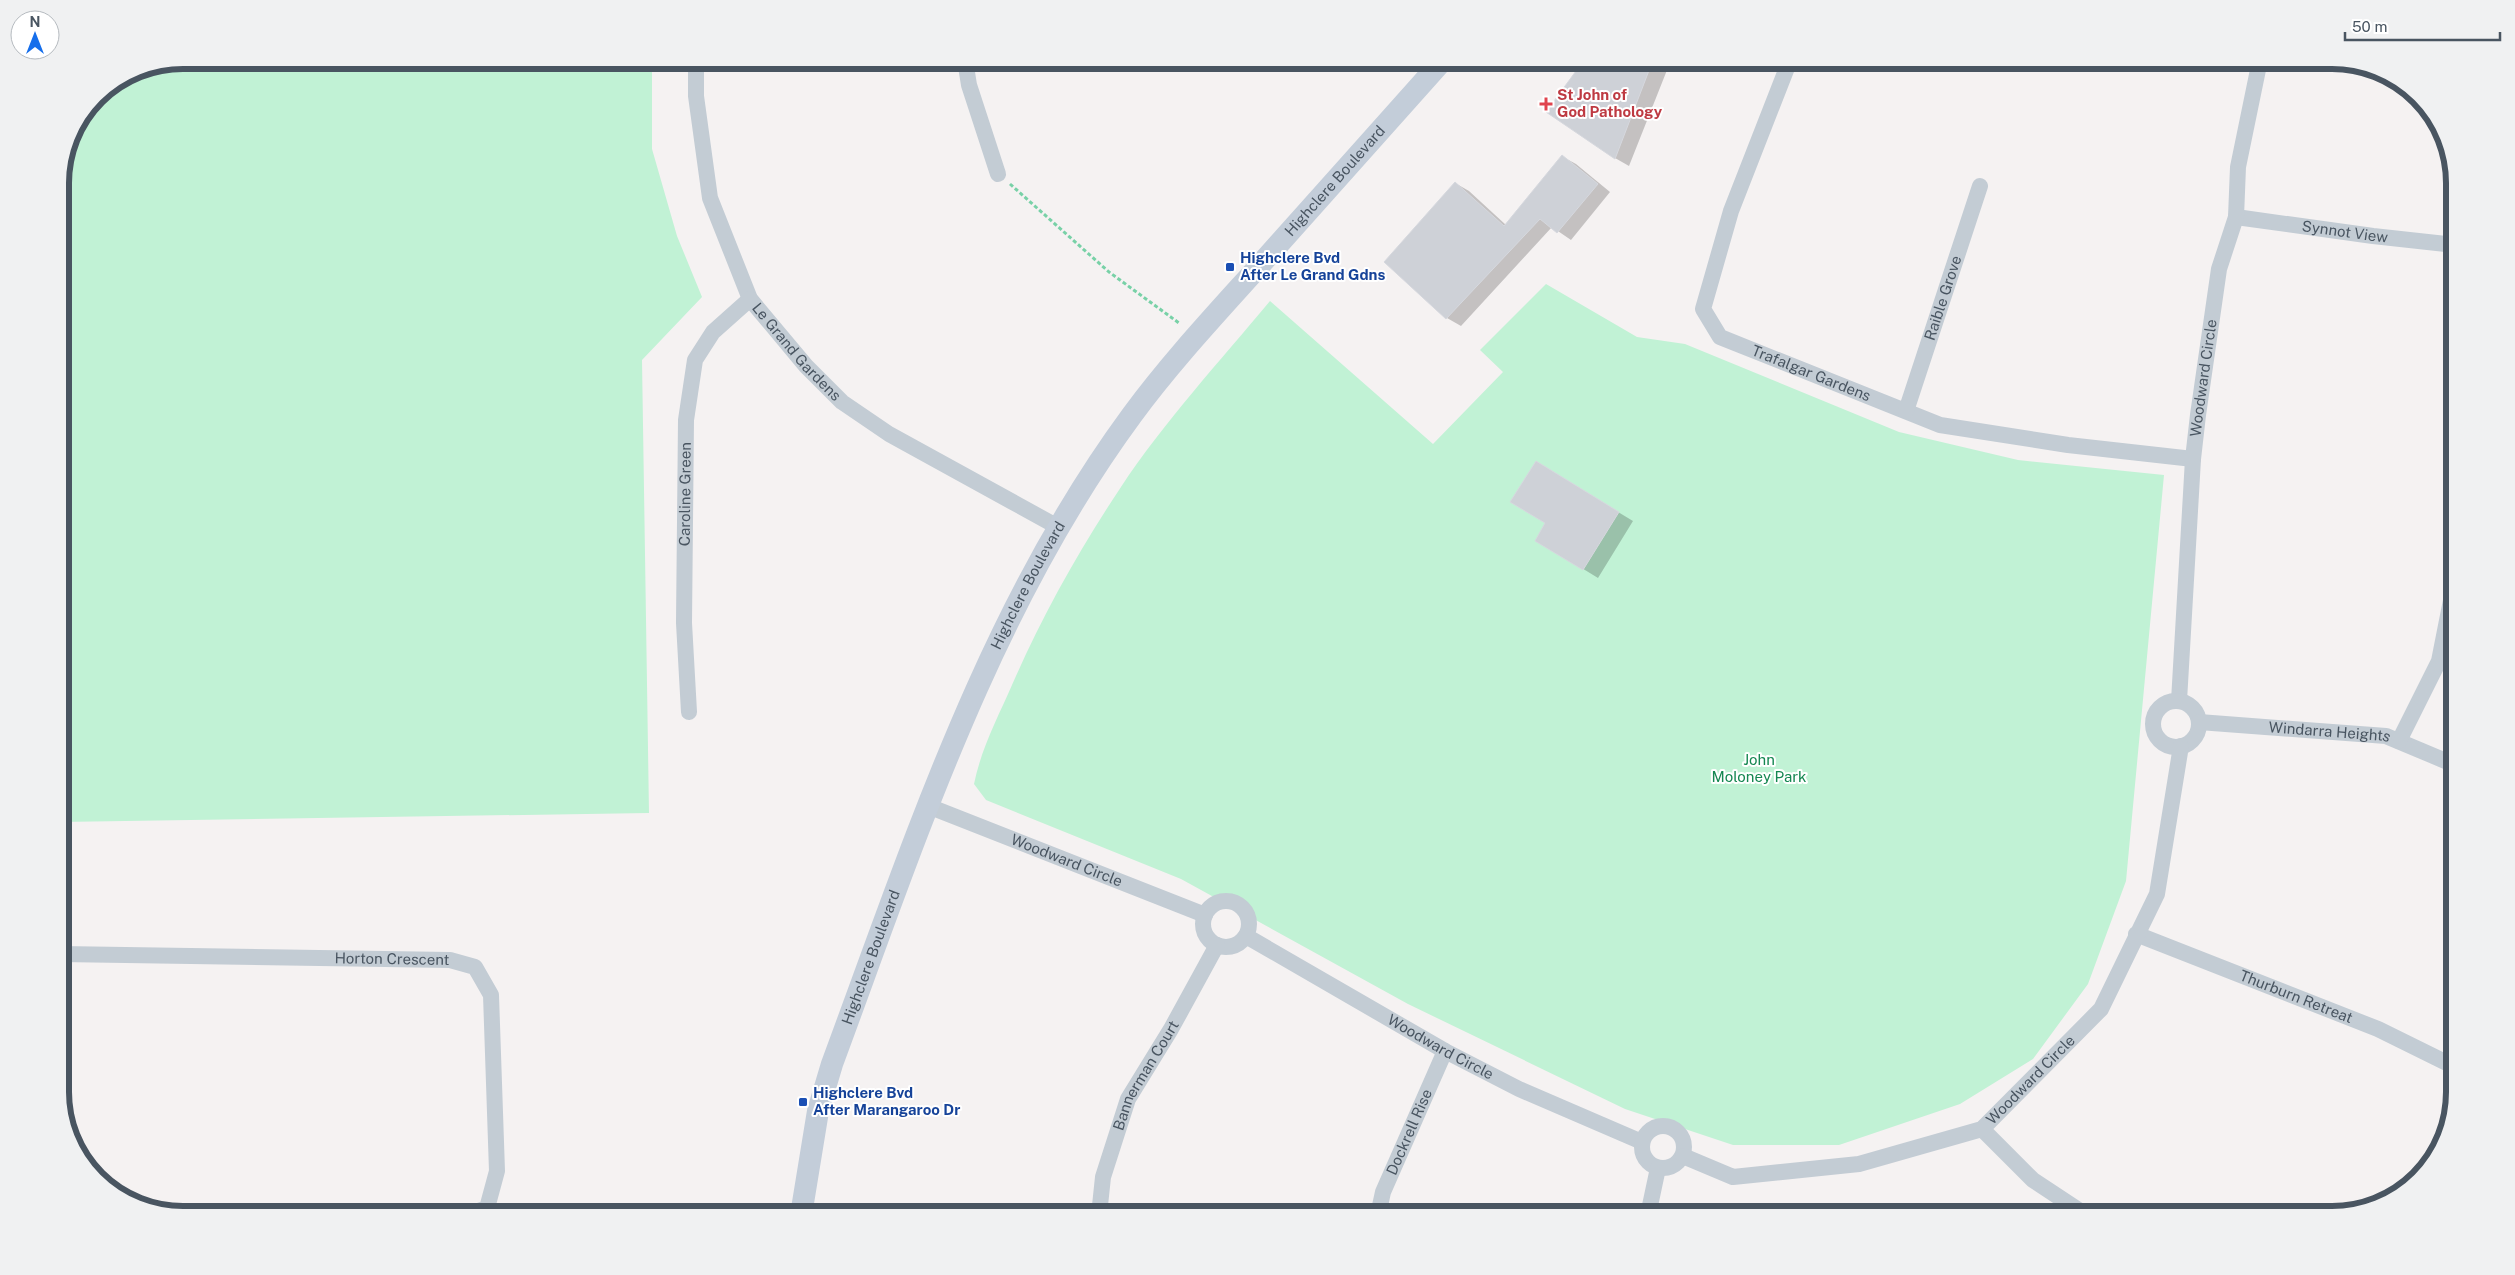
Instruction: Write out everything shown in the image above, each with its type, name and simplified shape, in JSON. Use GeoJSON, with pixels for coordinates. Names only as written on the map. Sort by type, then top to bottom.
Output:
{"type":"FeatureCollection","features":[{"type":"Feature","properties":{"kind":"street","name":"Le Grand Gardens"},"geometry":{"type":"LineString","coordinates":[[696,69],[696,96],[710,198],[750,299],[806,366],[842,402],[889,434],[1058,527]]}},
{"type":"Feature","properties":{"kind":"street"},"geometry":{"type":"LineString","coordinates":[[967,69],[968,85],[998,174]]}},
{"type":"Feature","properties":{"kind":"street","name":"Highclere Boulevard"},"geometry":{"type":"LineString","coordinates":[[802,1206],[818,1111],[832,1064],[928,806],[1006,623],[1058,527],[1130,417],[1196,335],[1435,69]]}},
{"type":"Feature","properties":{"kind":"street","name":"Trafalgar Gardens"},"geometry":{"type":"LineString","coordinates":[[1786,69],[1730,211],[1703,309],[1720,337],[1940,425],[2068,444],[2193,459]]}},
{"type":"Feature","properties":{"kind":"street","name":"Woodward Circle"},"geometry":{"type":"LineString","coordinates":[[2179,701],[2193,459],[2219,269],[2236,216],[2238,167],[2258,69]]}},
{"type":"Feature","properties":{"kind":"street","name":"Raible Grove"},"geometry":{"type":"LineString","coordinates":[[1906,411],[1980,186]]}},
{"type":"Feature","properties":{"kind":"street","name":"Synnot View"},"geometry":{"type":"LineString","coordinates":[[2236,216],[2373,236],[2446,244]]}},
{"type":"Feature","properties":{"kind":"street","name":"Caroline Green"},"geometry":{"type":"LineString","coordinates":[[689,712],[684,623],[686,420],[695,360],[713,332],[750,299]]}},
{"type":"Feature","properties":{"kind":"street"},"geometry":{"type":"LineString","coordinates":[[2399,741],[2438,661],[2446,623]]}},
{"type":"Feature","properties":{"kind":"street"},"geometry":{"type":"LineString","coordinates":[[2171,701],[2179,701],[2193,709],[2199,722],[2194,738],[2181,746],[2173,746],[2159,739],[2152,724],[2158,709],[2171,701]]}},
{"type":"Feature","properties":{"kind":"street","name":"Windarra Heights"},"geometry":{"type":"LineString","coordinates":[[2199,722],[2386,736],[2446,760]]}},
{"type":"Feature","properties":{"kind":"street","name":"Woodward Circle"},"geometry":{"type":"LineString","coordinates":[[1683,1156],[1733,1177],[1859,1164],[1982,1129],[2101,1009],[2157,894],[2181,746]]}},
{"type":"Feature","properties":{"kind":"street","name":"Woodward Circle"},"geometry":{"type":"LineString","coordinates":[[928,806],[1205,915]]}},
{"type":"Feature","properties":{"kind":"street"},"geometry":{"type":"LineString","coordinates":[[1227,901],[1238,904],[1249,919],[1246,936],[1233,946],[1217,945],[1205,933],[1203,925],[1205,915],[1209,908],[1219,902],[1227,901]]}},
{"type":"Feature","properties":{"kind":"street","name":"Thurburn Retreat"},"geometry":{"type":"LineString","coordinates":[[2136,934],[2378,1029],[2446,1063]]}},
{"type":"Feature","properties":{"kind":"street","name":"Woodward Circle"},"geometry":{"type":"LineString","coordinates":[[1246,936],[1445,1051],[1519,1090],[1642,1142]]}},
{"type":"Feature","properties":{"kind":"street","name":"Bannerman Court"},"geometry":{"type":"LineString","coordinates":[[1100,1206],[1103,1177],[1128,1100],[1171,1029],[1217,945]]}},
{"type":"Feature","properties":{"kind":"street","name":"Horton Crescent"},"geometry":{"type":"LineString","coordinates":[[69,954],[450,960],[476,967],[491,995],[498,1171],[488,1206]]}},
{"type":"Feature","properties":{"kind":"street","name":"Dockrell Rise"},"geometry":{"type":"LineString","coordinates":[[1380,1206],[1382,1192],[1445,1051]]}},
{"type":"Feature","properties":{"kind":"street"},"geometry":{"type":"LineString","coordinates":[[1672,1127],[1684,1140],[1683,1156],[1673,1166],[1658,1168],[1645,1159],[1642,1142],[1645,1136],[1654,1128],[1672,1127]]}},
{"type":"Feature","properties":{"kind":"street"},"geometry":{"type":"LineString","coordinates":[[1982,1129],[2033,1180],[2072,1206]]}},
{"type":"Feature","properties":{"kind":"street"},"geometry":{"type":"LineString","coordinates":[[1650,1206],[1658,1168]]}},
{"type":"Feature","properties":{"kind":"path"},"geometry":{"type":"LineString","coordinates":[[998,174],[1109,272],[1196,335]]}},
{"type":"Feature","properties":{"kind":"green space"},"geometry":{"type":"Polygon","coordinates":[[[182,69],[652,69],[652,149],[677,236],[702,297],[642,360],[649,813],[69,822],[69,175],[73,153],[80,132],[92,113],[107,97],[119,88],[139,77],[168,70],[182,69]]]}},
{"type":"Feature","properties":{"kind":"green space","name":"John Moloney Park"},"geometry":{"type":"Polygon","coordinates":[[[1546,284],[1637,337],[1685,344],[1899,432],[2018,460],[2164,475],[2126,881],[2088,984],[2033,1059],[1960,1104],[1839,1145],[1733,1145],[1625,1109],[1408,1004],[1181,879],[986,800],[974,784],[985,746],[1024,659],[1062,584],[1090,535],[1155,439],[1270,301],[1433,444],[1503,372],[1480,350],[1546,284]]]}},
{"type":"Feature","properties":{"kind":"building"},"geometry":{"type":"Polygon","coordinates":[[[1577,69],[1650,69],[1615,159],[1546,112],[1577,69]]]}},
{"type":"Feature","properties":{"kind":"building"},"geometry":{"type":"Polygon","coordinates":[[[1562,155],[1598,184],[1557,233],[1540,219],[1446,319],[1384,262],[1455,182],[1504,226],[1562,155]]]}},
{"type":"Feature","properties":{"kind":"building"},"geometry":{"type":"Polygon","coordinates":[[[1536,461],[1619,512],[1583,570],[1535,541],[1545,523],[1510,502],[1536,461]]]}},
{"type":"Feature","properties":{"kind":"place","name":"St John of God Pathology"},"geometry":{"type":"Point","coordinates":[1546,104]}},
{"type":"Feature","properties":{"kind":"place","name":"Highclere Bvd After Le Grand Gdns"},"geometry":{"type":"Point","coordinates":[1230,267]}},
{"type":"Feature","properties":{"kind":"place","name":"Highclere Bvd After Marangaroo Dr"},"geometry":{"type":"Point","coordinates":[803,1102]}}]}
